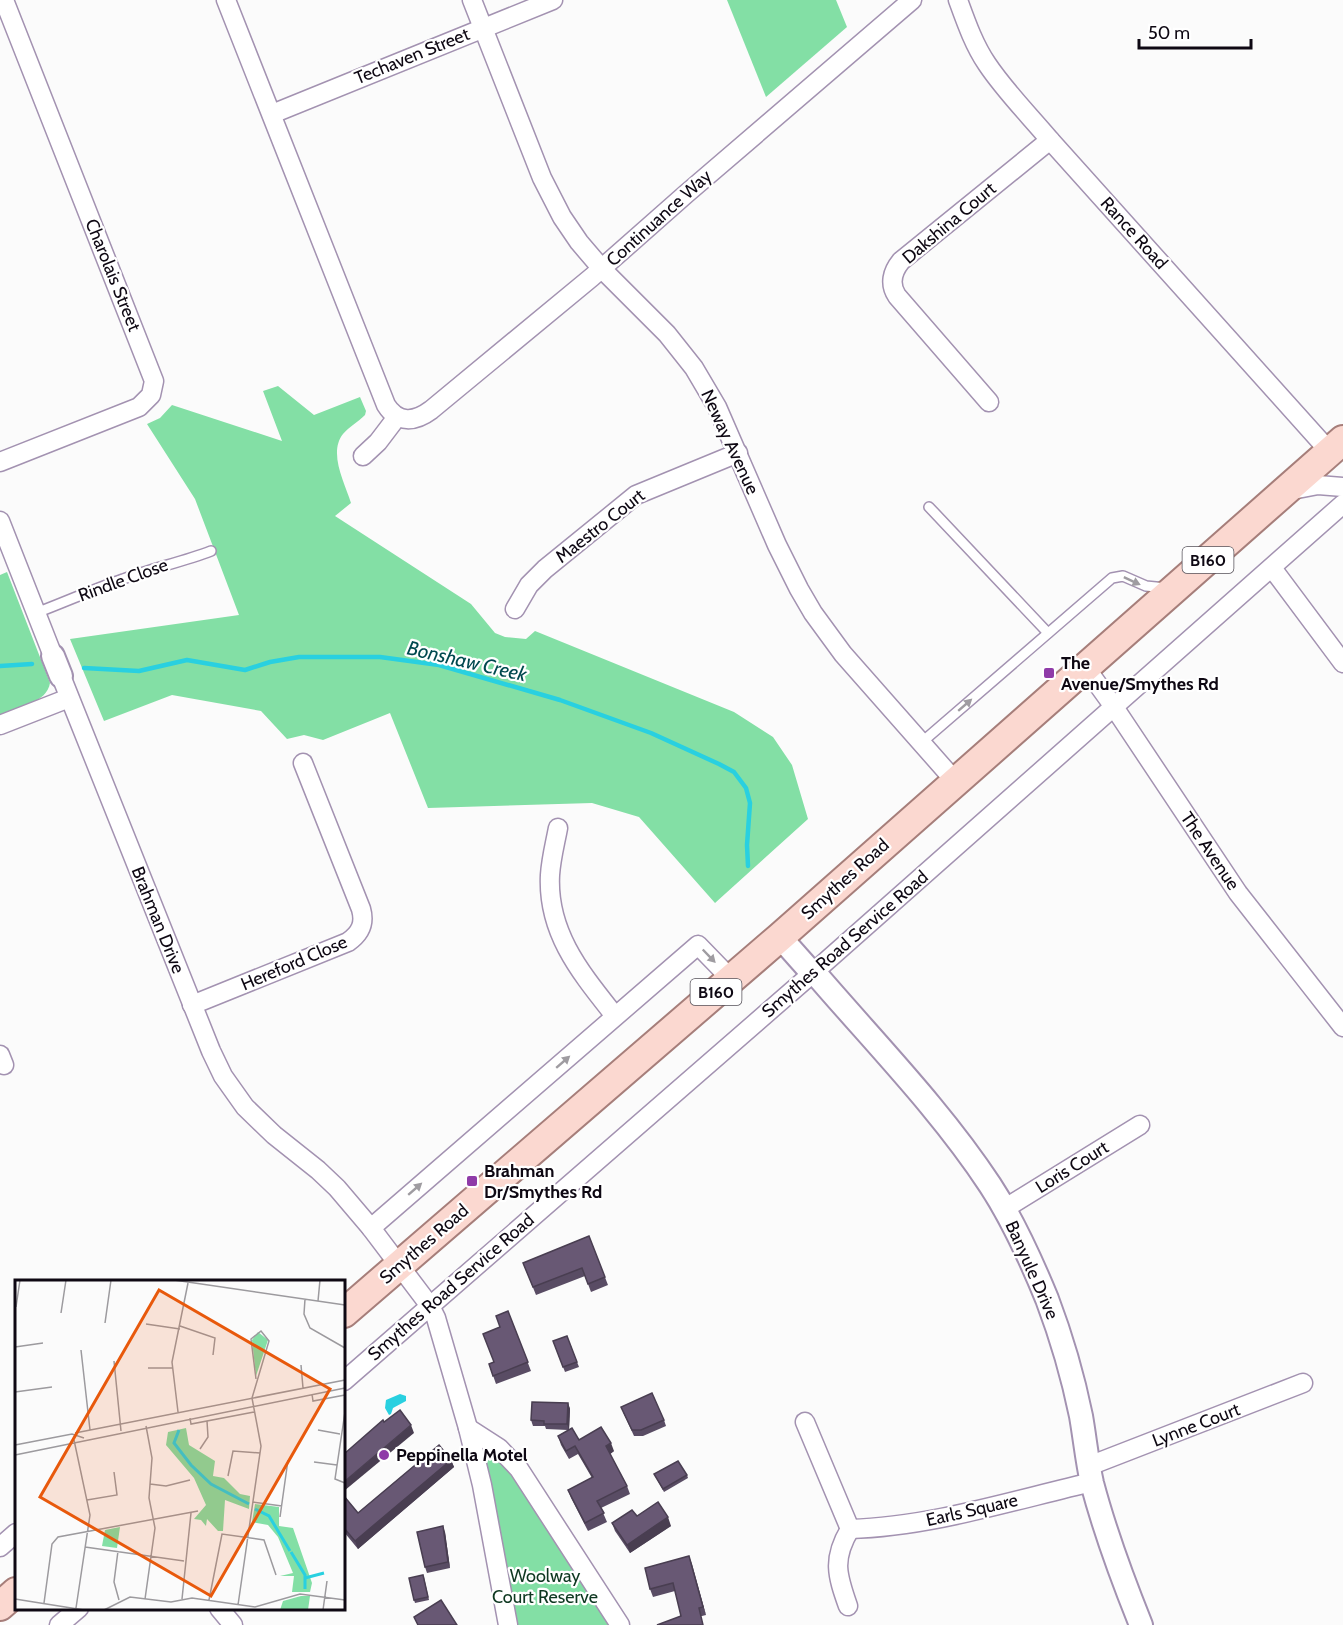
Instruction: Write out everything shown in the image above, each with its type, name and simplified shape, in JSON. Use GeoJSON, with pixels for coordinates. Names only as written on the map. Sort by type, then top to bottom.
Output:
{"type":"FeatureCollection","features":[{"type":"Feature","properties":{"kind":"main road","name":"Smythes Road"},"geometry":{"type":"LineString","coordinates":[[345,1311],[780,937],[1339,445]]}},
{"type":"Feature","properties":{"kind":"main road"},"geometry":{"type":"LineString","coordinates":[[0,1606],[15,1593]]}},
{"type":"Feature","properties":{"kind":"street","name":"Charolais Street"},"geometry":{"type":"LineString","coordinates":[[0,462],[139,407],[151,395],[154,384],[148,362],[4,0]]}},
{"type":"Feature","properties":{"kind":"street"},"geometry":{"type":"LineString","coordinates":[[226,0],[385,402],[397,417],[378,442],[363,456]]}},
{"type":"Feature","properties":{"kind":"street","name":"Neway Avenue"},"geometry":{"type":"LineString","coordinates":[[472,0],[549,192],[570,229],[602,269],[656,322],[681,351],[706,387],[738,453],[788,569],[813,613],[843,654],[955,781]]}},
{"type":"Feature","properties":{"kind":"street","name":"Techaven Street"},"geometry":{"type":"LineString","coordinates":[[272,114],[553,0]]}},
{"type":"Feature","properties":{"kind":"street","name":"Continuance Way"},"geometry":{"type":"LineString","coordinates":[[397,417],[410,420],[425,415],[602,269],[912,0]]}},
{"type":"Feature","properties":{"kind":"street","name":"Rance Road"},"geometry":{"type":"LineString","coordinates":[[958,0],[971,34],[987,63],[1050,140],[1339,445]]}},
{"type":"Feature","properties":{"kind":"street","name":"Dakshina Court"},"geometry":{"type":"LineString","coordinates":[[989,402],[897,296],[893,289],[893,276],[901,261],[1050,140]]}},
{"type":"Feature","properties":{"kind":"street","name":"Maestro Court"},"geometry":{"type":"LineString","coordinates":[[515,609],[529,585],[545,569],[636,495],[738,453]]}},
{"type":"Feature","properties":{"kind":"street"},"geometry":{"type":"LineString","coordinates":[[1281,495],[1311,485],[1343,487]]}},
{"type":"Feature","properties":{"kind":"street","name":"Smythes Road Service Road"},"geometry":{"type":"LineString","coordinates":[[345,1380],[813,972],[1343,504]]}},
{"type":"Feature","properties":{"kind":"street","name":"Brahman Drive"},"geometry":{"type":"LineString","coordinates":[[0,521],[192,1005],[223,1076],[245,1107],[274,1135],[328,1179],[400,1265],[436,1318],[485,1496],[508,1625]]}},
{"type":"Feature","properties":{"kind":"street"},"geometry":{"type":"LineString","coordinates":[[1272,568],[1343,663]]}},
{"type":"Feature","properties":{"kind":"street","name":"The Avenue"},"geometry":{"type":"LineString","coordinates":[[1086,668],[1114,706],[1233,886],[1343,1027]]}},
{"type":"Feature","properties":{"kind":"street"},"geometry":{"type":"LineString","coordinates":[[0,725],[69,698]]}},
{"type":"Feature","properties":{"kind":"street","name":"Hereford Close"},"geometry":{"type":"LineString","coordinates":[[192,1005],[348,942],[360,930],[363,919],[361,909],[303,764]]}},
{"type":"Feature","properties":{"kind":"street"},"geometry":{"type":"LineString","coordinates":[[558,828],[550,881],[557,925],[575,965],[615,1016]]}},
{"type":"Feature","properties":{"kind":"street","name":"Banyule Drive"},"geometry":{"type":"LineString","coordinates":[[780,937],[950,1130],[978,1167],[1004,1209],[1038,1278],[1056,1326],[1077,1401],[1091,1474],[1110,1545],[1141,1625]]}},
{"type":"Feature","properties":{"kind":"street"},"geometry":{"type":"LineString","coordinates":[[371,1228],[698,945],[731,979]]}},
{"type":"Feature","properties":{"kind":"street","name":"Loris Court"},"geometry":{"type":"LineString","coordinates":[[1004,1209],[1140,1125]]}},
{"type":"Feature","properties":{"kind":"street","name":"Lynne Court"},"geometry":{"type":"LineString","coordinates":[[1091,1474],[1303,1383]]}},
{"type":"Feature","properties":{"kind":"street"},"geometry":{"type":"LineString","coordinates":[[805,1422],[850,1529],[842,1543],[837,1563],[839,1581],[848,1606]]}},
{"type":"Feature","properties":{"kind":"street"},"geometry":{"type":"LineString","coordinates":[[468,1428],[499,1448],[519,1469],[620,1625]]}},
{"type":"Feature","properties":{"kind":"street","name":"Earls Square"},"geometry":{"type":"LineString","coordinates":[[850,1529],[930,1520],[1091,1474]]}},
{"type":"Feature","properties":{"kind":"street"},"geometry":{"type":"LineString","coordinates":[[0,1547],[15,1534]]}},
{"type":"Feature","properties":{"kind":"street"},"geometry":{"type":"LineString","coordinates":[[59,1625],[77,1610]]}},
{"type":"Feature","properties":{"kind":"street"},"geometry":{"type":"LineString","coordinates":[[221,1610],[233,1625]]}},
{"type":"Feature","properties":{"kind":"lane"},"geometry":{"type":"LineString","coordinates":[[929,507],[1048,633]]}},
{"type":"Feature","properties":{"kind":"lane","name":"Rindle Close"},"geometry":{"type":"LineString","coordinates":[[36,613],[124,578],[212,551]]}},
{"type":"Feature","properties":{"kind":"lane"},"geometry":{"type":"LineString","coordinates":[[921,743],[1115,577],[1123,576],[1140,585],[1153,588],[1175,588]]}},
{"type":"Feature","properties":{"kind":"green space"},"geometry":{"type":"Polygon","coordinates":[[[727,0],[836,0],[847,27],[766,97],[727,0]]]}},
{"type":"Feature","properties":{"kind":"green space"},"geometry":{"type":"Polygon","coordinates":[[[278,386],[314,415],[360,397],[366,411],[365,415],[343,434],[337,450],[339,468],[351,503],[335,516],[471,604],[495,633],[505,637],[526,639],[535,631],[734,712],[773,737],[792,765],[808,819],[715,903],[639,817],[592,803],[428,808],[390,713],[323,740],[304,735],[287,739],[261,711],[172,695],[104,721],[70,639],[239,615],[195,499],[147,424],[160,418],[172,405],[282,441],[263,391],[278,386]]]}},
{"type":"Feature","properties":{"kind":"green space"},"geometry":{"type":"Polygon","coordinates":[[[7,572],[50,683],[48,690],[37,700],[0,715],[0,575],[7,572]]]}},
{"type":"Feature","properties":{"kind":"green space","name":"Woolway Court Reserve"},"geometry":{"type":"Polygon","coordinates":[[[480,1445],[503,1459],[613,1625],[515,1625],[480,1445]]]}},
{"type":"Feature","properties":{"kind":"water"},"geometry":{"type":"Polygon","coordinates":[[[400,1394],[406,1396],[406,1401],[393,1408],[389,1415],[385,1408],[386,1400],[400,1394]]]}},
{"type":"Feature","properties":{"kind":"building"},"geometry":{"type":"Polygon","coordinates":[[[589,1236],[605,1277],[588,1284],[582,1268],[533,1287],[523,1263],[589,1236]]]}},
{"type":"Feature","properties":{"kind":"building"},"geometry":{"type":"Polygon","coordinates":[[[508,1311],[528,1362],[493,1376],[489,1364],[494,1362],[483,1334],[500,1327],[496,1316],[508,1311]]]}},
{"type":"Feature","properties":{"kind":"building"},"geometry":{"type":"Polygon","coordinates":[[[567,1336],[577,1362],[563,1367],[553,1341],[567,1336]]]}},
{"type":"Feature","properties":{"kind":"building"},"geometry":{"type":"Polygon","coordinates":[[[652,1393],[664,1420],[641,1430],[632,1430],[621,1407],[652,1393]]]}},
{"type":"Feature","properties":{"kind":"building"},"geometry":{"type":"Polygon","coordinates":[[[532,1402],[568,1403],[567,1424],[544,1424],[544,1421],[531,1420],[532,1402]]]}},
{"type":"Feature","properties":{"kind":"building"},"geometry":{"type":"Polygon","coordinates":[[[400,1410],[411,1425],[345,1481],[345,1453],[383,1420],[384,1422],[400,1410]]]}},
{"type":"Feature","properties":{"kind":"building"},"geometry":{"type":"Polygon","coordinates":[[[601,1427],[611,1443],[606,1446],[627,1486],[597,1501],[604,1513],[585,1523],[568,1490],[593,1477],[575,1446],[566,1451],[558,1436],[572,1428],[579,1440],[601,1427]]]}},
{"type":"Feature","properties":{"kind":"building"},"geometry":{"type":"Polygon","coordinates":[[[439,1445],[451,1460],[355,1541],[345,1529],[345,1497],[358,1513],[439,1445]]]}},
{"type":"Feature","properties":{"kind":"building"},"geometry":{"type":"Polygon","coordinates":[[[678,1461],[687,1475],[663,1489],[654,1474],[678,1461]]]}},
{"type":"Feature","properties":{"kind":"building"},"geometry":{"type":"Polygon","coordinates":[[[658,1502],[668,1517],[627,1545],[612,1523],[632,1510],[637,1516],[658,1502]]]}},
{"type":"Feature","properties":{"kind":"building"},"geometry":{"type":"Polygon","coordinates":[[[443,1526],[448,1562],[425,1567],[417,1532],[443,1526]]]}},
{"type":"Feature","properties":{"kind":"building"},"geometry":{"type":"Polygon","coordinates":[[[689,1556],[703,1607],[699,1608],[703,1625],[657,1625],[681,1616],[673,1583],[650,1589],[645,1568],[689,1556]]]}},
{"type":"Feature","properties":{"kind":"building"},"geometry":{"type":"Polygon","coordinates":[[[423,1575],[428,1597],[414,1600],[409,1578],[423,1575]]]}},
{"type":"Feature","properties":{"kind":"building"},"geometry":{"type":"Polygon","coordinates":[[[441,1600],[457,1625],[418,1625],[414,1617],[441,1600]]]}},
{"type":"Feature","properties":{"kind":"waterway","name":"Bonshaw Creek"},"geometry":{"type":"LineString","coordinates":[[84,668],[139,671],[187,660],[245,670],[270,662],[299,657],[380,657],[439,665],[560,700],[651,733],[734,772],[746,788],[750,803],[748,866]]}},
{"type":"Feature","properties":{"kind":"waterway","name":"Bonshaw Creek"},"geometry":{"type":"LineString","coordinates":[[0,666],[32,664]]}},
{"type":"Feature","properties":{"kind":"place","name":"The Avenue/Smythes Rd"},"geometry":{"type":"Point","coordinates":[1049,673]}},
{"type":"Feature","properties":{"kind":"place","name":"Brahman Dr/Smythes Rd"},"geometry":{"type":"Point","coordinates":[472,1181]}},
{"type":"Feature","properties":{"kind":"place","name":"Peppinella Motel"},"geometry":{"type":"Point","coordinates":[384,1455]}}]}
